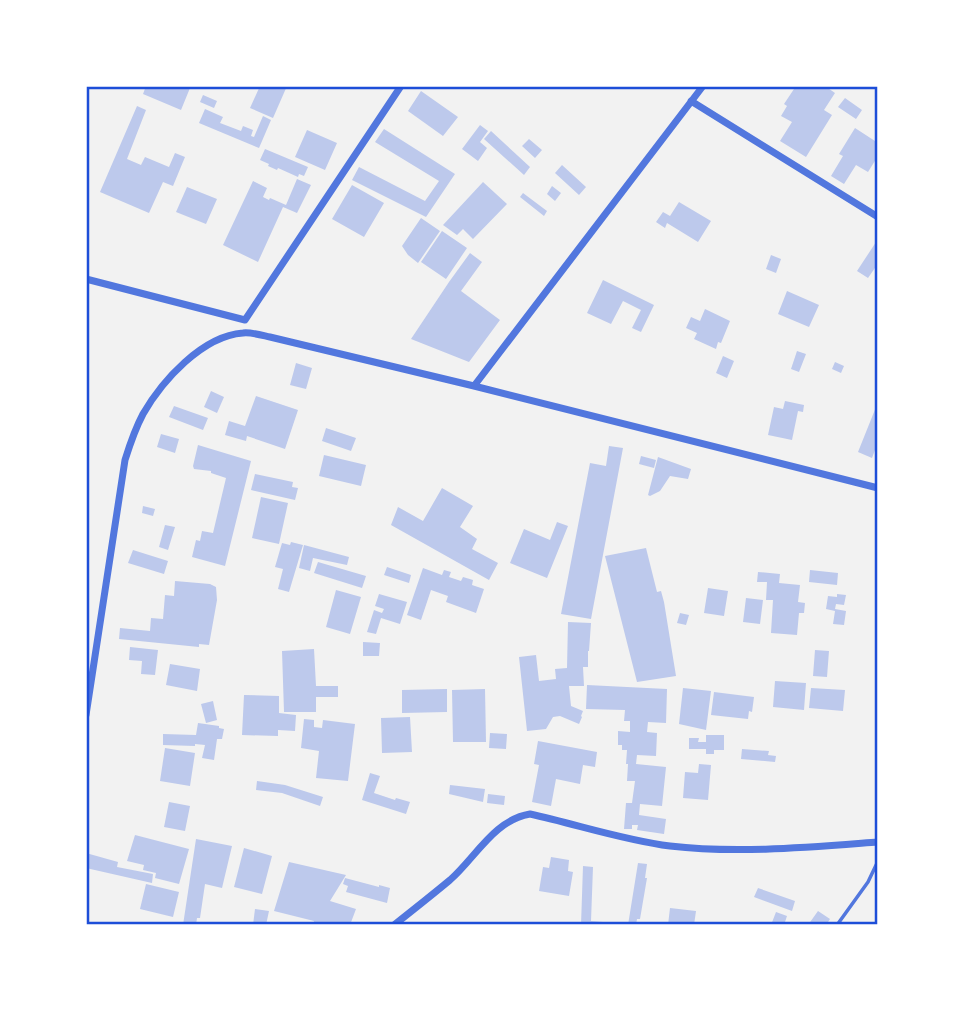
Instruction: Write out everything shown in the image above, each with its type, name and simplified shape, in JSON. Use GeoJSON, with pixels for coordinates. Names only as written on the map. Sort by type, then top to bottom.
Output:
{"type":"FeatureCollection","features":[{"type":"Feature","properties":{"kind":"street"},"geometry":{"type":"LineString","coordinates":[[86,279],[245,320],[401,86]]}},
{"type":"Feature","properties":{"kind":"street"},"geometry":{"type":"LineString","coordinates":[[474,386],[703,86]]}},
{"type":"Feature","properties":{"kind":"street"},"geometry":{"type":"LineString","coordinates":[[691,101],[878,217]]}},
{"type":"Feature","properties":{"kind":"street"},"geometry":{"type":"LineString","coordinates":[[86,715],[125,460],[133,435],[143,414],[179,368],[223,337],[244,333],[270,337],[878,488]]}},
{"type":"Feature","properties":{"kind":"street"},"geometry":{"type":"LineString","coordinates":[[394,925],[452,878],[505,823],[517,816],[530,814],[671,846],[760,849],[878,842]]}},
{"type":"Feature","properties":{"kind":"lane"},"geometry":{"type":"LineString","coordinates":[[837,925],[868,883],[878,861]]}},
{"type":"Feature","properties":{"kind":"building"},"geometry":{"type":"Polygon","coordinates":[[[146,86],[190,88],[181,110],[143,94],[146,86]]]}},
{"type":"Feature","properties":{"kind":"building"},"geometry":{"type":"Polygon","coordinates":[[[260,86],[287,86],[273,118],[250,108],[260,86]]]}},
{"type":"Feature","properties":{"kind":"building"},"geometry":{"type":"Polygon","coordinates":[[[796,86],[825,86],[835,93],[824,110],[832,115],[806,157],[780,141],[792,122],[781,116],[787,106],[784,104],[796,86]]]}},
{"type":"Feature","properties":{"kind":"building"},"geometry":{"type":"Polygon","coordinates":[[[421,91],[458,117],[443,136],[408,111],[421,91]]]}},
{"type":"Feature","properties":{"kind":"building"},"geometry":{"type":"Polygon","coordinates":[[[203,95],[217,101],[214,108],[200,102],[203,95]]]}},
{"type":"Feature","properties":{"kind":"building"},"geometry":{"type":"Polygon","coordinates":[[[845,98],[862,110],[856,119],[838,107],[845,98]]]}},
{"type":"Feature","properties":{"kind":"building"},"geometry":{"type":"Polygon","coordinates":[[[137,106],[146,110],[127,159],[141,165],[145,157],[169,167],[175,153],[185,157],[173,186],[163,182],[149,213],[100,192],[137,106]]]}},
{"type":"Feature","properties":{"kind":"building"},"geometry":{"type":"Polygon","coordinates":[[[205,109],[223,117],[220,123],[241,131],[243,126],[253,130],[251,136],[254,137],[263,116],[271,120],[259,148],[199,123],[205,109]]]}},
{"type":"Feature","properties":{"kind":"building"},"geometry":{"type":"Polygon","coordinates":[[[480,125],[488,131],[480,142],[487,148],[478,161],[462,149],[480,125]]]}},
{"type":"Feature","properties":{"kind":"building"},"geometry":{"type":"Polygon","coordinates":[[[855,128],[875,141],[878,136],[878,156],[868,172],[856,165],[844,184],[831,176],[843,156],[839,154],[855,128]]]}},
{"type":"Feature","properties":{"kind":"building"},"geometry":{"type":"Polygon","coordinates":[[[384,129],[455,174],[426,217],[352,180],[359,167],[425,201],[439,181],[375,142],[384,129]]]}},
{"type":"Feature","properties":{"kind":"building"},"geometry":{"type":"Polygon","coordinates":[[[307,130],[337,143],[325,170],[295,157],[307,130]]]}},
{"type":"Feature","properties":{"kind":"building"},"geometry":{"type":"Polygon","coordinates":[[[491,131],[530,167],[524,175],[484,139],[491,131]]]}},
{"type":"Feature","properties":{"kind":"building"},"geometry":{"type":"Polygon","coordinates":[[[529,139],[542,150],[535,158],[522,146],[529,139]]]}},
{"type":"Feature","properties":{"kind":"building"},"geometry":{"type":"Polygon","coordinates":[[[265,149],[308,167],[304,176],[299,174],[298,177],[268,166],[269,164],[260,160],[265,149]]]}},
{"type":"Feature","properties":{"kind":"building"},"geometry":{"type":"Polygon","coordinates":[[[562,165],[586,187],[579,195],[555,173],[562,165]]]}},
{"type":"Feature","properties":{"kind":"building"},"geometry":{"type":"Polygon","coordinates":[[[297,179],[311,185],[297,213],[283,207],[258,262],[223,245],[253,181],[267,188],[263,197],[286,205],[297,179]]]}},
{"type":"Feature","properties":{"kind":"building"},"geometry":{"type":"Polygon","coordinates":[[[483,182],[507,204],[473,239],[463,229],[457,235],[443,225],[483,182]]]}},
{"type":"Feature","properties":{"kind":"building"},"geometry":{"type":"Polygon","coordinates":[[[352,185],[384,203],[364,237],[332,219],[352,185]]]}},
{"type":"Feature","properties":{"kind":"building"},"geometry":{"type":"Polygon","coordinates":[[[552,186],[561,193],[555,201],[547,194],[552,186]]]}},
{"type":"Feature","properties":{"kind":"building"},"geometry":{"type":"Polygon","coordinates":[[[187,187],[217,199],[206,224],[176,212],[187,187]]]}},
{"type":"Feature","properties":{"kind":"building"},"geometry":{"type":"Polygon","coordinates":[[[523,193],[547,211],[544,216],[520,197],[523,193]]]}},
{"type":"Feature","properties":{"kind":"building"},"geometry":{"type":"Polygon","coordinates":[[[679,202],[711,221],[698,242],[667,223],[665,228],[656,222],[663,212],[670,216],[679,202]]]}},
{"type":"Feature","properties":{"kind":"building"},"geometry":{"type":"Polygon","coordinates":[[[421,218],[440,231],[418,263],[402,246],[421,218]]]}},
{"type":"Feature","properties":{"kind":"building"},"geometry":{"type":"Polygon","coordinates":[[[442,231],[467,248],[446,279],[421,262],[442,231]]]}},
{"type":"Feature","properties":{"kind":"building"},"geometry":{"type":"Polygon","coordinates":[[[878,239],[878,266],[868,278],[857,271],[878,239]]]}},
{"type":"Feature","properties":{"kind":"building"},"geometry":{"type":"Polygon","coordinates":[[[470,253],[482,262],[461,291],[500,320],[469,362],[411,339],[470,253]]]}},
{"type":"Feature","properties":{"kind":"building"},"geometry":{"type":"Polygon","coordinates":[[[771,255],[781,259],[776,273],[766,269],[771,255]]]}},
{"type":"Feature","properties":{"kind":"building"},"geometry":{"type":"Polygon","coordinates":[[[603,280],[654,305],[641,332],[632,328],[641,310],[623,301],[611,324],[587,313],[603,280]]]}},
{"type":"Feature","properties":{"kind":"building"},"geometry":{"type":"Polygon","coordinates":[[[787,291],[819,305],[809,327],[778,314],[787,291]]]}},
{"type":"Feature","properties":{"kind":"building"},"geometry":{"type":"Polygon","coordinates":[[[705,309],[730,321],[716,349],[694,339],[697,333],[686,328],[691,317],[700,321],[705,309]]]}},
{"type":"Feature","properties":{"kind":"building"},"geometry":{"type":"Polygon","coordinates":[[[797,351],[806,354],[799,372],[791,369],[797,351]]]}},
{"type":"Feature","properties":{"kind":"building"},"geometry":{"type":"Polygon","coordinates":[[[723,356],[734,361],[727,378],[716,373],[723,356]]]}},
{"type":"Feature","properties":{"kind":"building"},"geometry":{"type":"Polygon","coordinates":[[[835,362],[844,366],[841,373],[832,369],[835,362]]]}},
{"type":"Feature","properties":{"kind":"building"},"geometry":{"type":"Polygon","coordinates":[[[296,363],[312,368],[306,389],[290,385],[296,363]]]}},
{"type":"Feature","properties":{"kind":"building"},"geometry":{"type":"Polygon","coordinates":[[[211,391],[224,397],[217,413],[204,407],[211,391]]]}},
{"type":"Feature","properties":{"kind":"building"},"geometry":{"type":"Polygon","coordinates":[[[256,396],[298,410],[285,449],[247,436],[246,441],[225,435],[229,421],[245,426],[256,396]]]}},
{"type":"Feature","properties":{"kind":"building"},"geometry":{"type":"Polygon","coordinates":[[[785,401],[804,405],[803,412],[798,411],[792,440],[768,435],[774,407],[783,409],[785,401]]]}},
{"type":"Feature","properties":{"kind":"building"},"geometry":{"type":"Polygon","coordinates":[[[878,402],[878,442],[872,458],[858,452],[878,402]]]}},
{"type":"Feature","properties":{"kind":"building"},"geometry":{"type":"Polygon","coordinates":[[[174,406],[208,418],[203,430],[169,417],[174,406]]]}},
{"type":"Feature","properties":{"kind":"building"},"geometry":{"type":"Polygon","coordinates":[[[326,428],[356,438],[351,451],[322,441],[326,428]]]}},
{"type":"Feature","properties":{"kind":"building"},"geometry":{"type":"Polygon","coordinates":[[[161,434],[179,439],[175,453],[157,447],[161,434]]]}},
{"type":"Feature","properties":{"kind":"building"},"geometry":{"type":"Polygon","coordinates":[[[198,445],[251,461],[225,566],[192,557],[196,540],[200,541],[202,531],[213,533],[226,478],[211,471],[194,469],[198,445]]]}},
{"type":"Feature","properties":{"kind":"building"},"geometry":{"type":"Polygon","coordinates":[[[609,446],[623,448],[591,619],[561,614],[590,463],[606,466],[609,446]]]}},
{"type":"Feature","properties":{"kind":"building"},"geometry":{"type":"Polygon","coordinates":[[[324,455],[366,465],[361,486],[319,476],[324,455]]]}},
{"type":"Feature","properties":{"kind":"building"},"geometry":{"type":"Polygon","coordinates":[[[641,456],[656,460],[654,468],[639,464],[641,456]]]}},
{"type":"Feature","properties":{"kind":"building"},"geometry":{"type":"Polygon","coordinates":[[[658,457],[691,469],[688,479],[670,476],[660,491],[650,496],[648,495],[658,457]]]}},
{"type":"Feature","properties":{"kind":"building"},"geometry":{"type":"Polygon","coordinates":[[[255,474],[293,482],[292,487],[298,488],[295,500],[251,490],[255,474]]]}},
{"type":"Feature","properties":{"kind":"building"},"geometry":{"type":"Polygon","coordinates":[[[442,488],[473,506],[460,527],[477,539],[472,549],[498,563],[489,580],[391,525],[398,507],[423,521],[442,488]]]}},
{"type":"Feature","properties":{"kind":"building"},"geometry":{"type":"Polygon","coordinates":[[[261,497],[288,503],[279,544],[252,538],[261,497]]]}},
{"type":"Feature","properties":{"kind":"building"},"geometry":{"type":"Polygon","coordinates":[[[143,506],[155,509],[153,516],[142,513],[143,506]]]}},
{"type":"Feature","properties":{"kind":"building"},"geometry":{"type":"Polygon","coordinates":[[[557,522],[568,526],[547,578],[510,563],[524,529],[550,540],[557,522]]]}},
{"type":"Feature","properties":{"kind":"building"},"geometry":{"type":"Polygon","coordinates":[[[165,525],[175,527],[168,550],[159,547],[165,525]]]}},
{"type":"Feature","properties":{"kind":"building"},"geometry":{"type":"Polygon","coordinates":[[[291,542],[303,545],[289,592],[278,589],[283,569],[275,567],[282,543],[290,545],[291,542]]]}},
{"type":"Feature","properties":{"kind":"building"},"geometry":{"type":"Polygon","coordinates":[[[304,545],[349,557],[347,565],[313,558],[310,571],[299,568],[304,545]]]}},
{"type":"Feature","properties":{"kind":"building"},"geometry":{"type":"Polygon","coordinates":[[[646,548],[657,592],[661,591],[664,602],[676,676],[637,682],[605,556],[646,548]]]}},
{"type":"Feature","properties":{"kind":"building"},"geometry":{"type":"Polygon","coordinates":[[[133,550],[168,561],[164,574],[128,563],[133,550]]]}},
{"type":"Feature","properties":{"kind":"building"},"geometry":{"type":"Polygon","coordinates":[[[318,562],[366,576],[362,588],[314,573],[318,562]]]}},
{"type":"Feature","properties":{"kind":"building"},"geometry":{"type":"Polygon","coordinates":[[[387,567],[411,575],[409,583],[384,575],[387,567]]]}},
{"type":"Feature","properties":{"kind":"building"},"geometry":{"type":"Polygon","coordinates":[[[423,568],[442,575],[444,570],[451,572],[449,577],[461,581],[463,577],[473,580],[472,585],[484,589],[476,613],[446,602],[448,596],[431,590],[421,620],[407,615],[423,568]]]}},
{"type":"Feature","properties":{"kind":"building"},"geometry":{"type":"Polygon","coordinates":[[[810,570],[838,573],[837,585],[809,582],[810,570]]]}},
{"type":"Feature","properties":{"kind":"building"},"geometry":{"type":"Polygon","coordinates":[[[758,572],[780,574],[779,583],[800,585],[798,602],[805,603],[804,613],[799,613],[797,635],[771,633],[773,600],[766,600],[767,582],[757,582],[758,572]]]}},
{"type":"Feature","properties":{"kind":"building"},"geometry":{"type":"Polygon","coordinates":[[[175,581],[216,587],[217,600],[209,645],[199,644],[199,647],[119,639],[120,628],[150,631],[151,618],[163,619],[165,595],[174,596],[175,581]]]}},
{"type":"Feature","properties":{"kind":"building"},"geometry":{"type":"Polygon","coordinates":[[[708,588],[728,591],[724,616],[704,613],[708,588]]]}},
{"type":"Feature","properties":{"kind":"building"},"geometry":{"type":"Polygon","coordinates":[[[336,590],[361,597],[350,634],[326,627],[336,590]]]}},
{"type":"Feature","properties":{"kind":"building"},"geometry":{"type":"Polygon","coordinates":[[[379,594],[407,602],[400,624],[381,618],[376,634],[367,632],[374,610],[382,613],[384,609],[375,606],[379,594]]]}},
{"type":"Feature","properties":{"kind":"building"},"geometry":{"type":"Polygon","coordinates":[[[837,594],[846,595],[844,605],[836,604],[835,609],[846,611],[844,625],[833,624],[835,611],[826,609],[828,596],[837,597],[837,594]]]}},
{"type":"Feature","properties":{"kind":"building"},"geometry":{"type":"Polygon","coordinates":[[[746,598],[763,600],[760,624],[743,622],[746,598]]]}},
{"type":"Feature","properties":{"kind":"building"},"geometry":{"type":"Polygon","coordinates":[[[680,613],[689,615],[686,625],[677,623],[680,613]]]}},
{"type":"Feature","properties":{"kind":"building"},"geometry":{"type":"Polygon","coordinates":[[[568,622],[591,623],[588,667],[583,667],[584,686],[569,686],[571,706],[583,711],[582,717],[579,724],[560,716],[553,717],[546,729],[527,731],[519,657],[536,655],[539,681],[556,679],[555,669],[567,668],[568,622]]]}},
{"type":"Feature","properties":{"kind":"building"},"geometry":{"type":"Polygon","coordinates":[[[363,642],[380,643],[379,656],[363,656],[363,642]]]}},
{"type":"Feature","properties":{"kind":"building"},"geometry":{"type":"Polygon","coordinates":[[[130,647],[158,650],[155,675],[141,674],[142,661],[129,660],[130,647]]]}},
{"type":"Feature","properties":{"kind":"building"},"geometry":{"type":"Polygon","coordinates":[[[314,649],[316,686],[338,686],[338,697],[316,697],[316,712],[284,712],[282,651],[314,649]]]}},
{"type":"Feature","properties":{"kind":"building"},"geometry":{"type":"Polygon","coordinates":[[[815,650],[829,651],[827,677],[813,676],[815,650]]]}},
{"type":"Feature","properties":{"kind":"building"},"geometry":{"type":"Polygon","coordinates":[[[170,664],[200,669],[197,691],[166,685],[170,664]]]}},
{"type":"Feature","properties":{"kind":"building"},"geometry":{"type":"Polygon","coordinates":[[[775,681],[806,683],[804,710],[773,707],[775,681]]]}},
{"type":"Feature","properties":{"kind":"building"},"geometry":{"type":"Polygon","coordinates":[[[587,685],[667,689],[666,723],[648,722],[647,732],[657,733],[656,756],[637,755],[636,764],[666,767],[662,806],[640,804],[639,815],[666,819],[664,834],[637,830],[638,825],[632,825],[632,829],[624,829],[626,803],[632,803],[635,781],[627,781],[627,750],[622,750],[622,745],[618,745],[618,731],[630,732],[630,721],[624,721],[625,710],[586,709],[587,685]]]}},
{"type":"Feature","properties":{"kind":"building"},"geometry":{"type":"Polygon","coordinates":[[[683,688],[711,691],[706,730],[679,724],[683,688]]]}},
{"type":"Feature","properties":{"kind":"building"},"geometry":{"type":"Polygon","coordinates":[[[811,688],[845,690],[843,711],[809,708],[811,688]]]}},
{"type":"Feature","properties":{"kind":"building"},"geometry":{"type":"Polygon","coordinates":[[[447,689],[447,712],[402,713],[402,690],[447,689]]]}},
{"type":"Feature","properties":{"kind":"building"},"geometry":{"type":"Polygon","coordinates":[[[485,689],[486,742],[453,742],[452,690],[485,689]]]}},
{"type":"Feature","properties":{"kind":"building"},"geometry":{"type":"Polygon","coordinates":[[[714,692],[754,697],[748,719],[711,715],[714,692]]]}},
{"type":"Feature","properties":{"kind":"building"},"geometry":{"type":"Polygon","coordinates":[[[244,695],[279,696],[279,713],[296,715],[295,731],[278,730],[278,736],[242,735],[244,695]]]}},
{"type":"Feature","properties":{"kind":"building"},"geometry":{"type":"Polygon","coordinates":[[[213,701],[217,720],[206,723],[201,704],[213,701]]]}},
{"type":"Feature","properties":{"kind":"building"},"geometry":{"type":"Polygon","coordinates":[[[410,717],[412,752],[382,753],[381,718],[410,717]]]}},
{"type":"Feature","properties":{"kind":"building"},"geometry":{"type":"Polygon","coordinates":[[[304,719],[314,720],[314,727],[322,728],[323,720],[355,724],[348,781],[316,778],[319,751],[301,748],[304,719]]]}},
{"type":"Feature","properties":{"kind":"building"},"geometry":{"type":"Polygon","coordinates":[[[198,723],[224,729],[222,739],[217,739],[214,760],[202,758],[205,745],[163,745],[163,734],[196,735],[198,723]]]}},
{"type":"Feature","properties":{"kind":"building"},"geometry":{"type":"Polygon","coordinates":[[[490,733],[507,734],[506,749],[489,748],[490,733]]]}},
{"type":"Feature","properties":{"kind":"building"},"geometry":{"type":"Polygon","coordinates":[[[706,735],[724,735],[724,750],[714,750],[714,754],[706,754],[706,749],[689,749],[689,738],[699,738],[698,742],[706,742],[706,735]]]}},
{"type":"Feature","properties":{"kind":"building"},"geometry":{"type":"Polygon","coordinates":[[[538,741],[597,752],[595,767],[583,765],[580,784],[556,779],[551,806],[532,802],[539,765],[534,764],[538,741]]]}},
{"type":"Feature","properties":{"kind":"building"},"geometry":{"type":"Polygon","coordinates":[[[165,748],[195,753],[190,786],[160,781],[165,748]]]}},
{"type":"Feature","properties":{"kind":"building"},"geometry":{"type":"Polygon","coordinates":[[[742,749],[769,751],[768,755],[776,756],[775,762],[741,759],[742,749]]]}},
{"type":"Feature","properties":{"kind":"building"},"geometry":{"type":"Polygon","coordinates":[[[699,764],[711,765],[708,800],[683,798],[685,772],[698,773],[699,764]]]}},
{"type":"Feature","properties":{"kind":"building"},"geometry":{"type":"Polygon","coordinates":[[[370,773],[380,776],[374,793],[410,802],[406,814],[362,800],[370,773]]]}},
{"type":"Feature","properties":{"kind":"building"},"geometry":{"type":"Polygon","coordinates":[[[257,781],[285,785],[323,797],[320,806],[282,793],[256,790],[257,781]]]}},
{"type":"Feature","properties":{"kind":"building"},"geometry":{"type":"Polygon","coordinates":[[[450,785],[485,789],[483,802],[449,794],[450,785]]]}},
{"type":"Feature","properties":{"kind":"building"},"geometry":{"type":"Polygon","coordinates":[[[488,794],[505,796],[504,805],[487,803],[488,794]]]}},
{"type":"Feature","properties":{"kind":"building"},"geometry":{"type":"Polygon","coordinates":[[[169,802],[190,806],[185,831],[164,827],[169,802]]]}},
{"type":"Feature","properties":{"kind":"building"},"geometry":{"type":"Polygon","coordinates":[[[135,835],[189,849],[179,884],[155,878],[156,873],[143,870],[144,865],[127,861],[135,835]]]}},
{"type":"Feature","properties":{"kind":"building"},"geometry":{"type":"Polygon","coordinates":[[[196,839],[232,846],[222,888],[205,884],[200,918],[197,918],[196,925],[183,925],[196,839]]]}},
{"type":"Feature","properties":{"kind":"building"},"geometry":{"type":"Polygon","coordinates":[[[244,848],[272,856],[262,894],[234,887],[244,848]]]}},
{"type":"Feature","properties":{"kind":"building"},"geometry":{"type":"Polygon","coordinates":[[[86,853],[118,862],[117,867],[153,874],[152,883],[86,868],[86,853]]]}},
{"type":"Feature","properties":{"kind":"building"},"geometry":{"type":"Polygon","coordinates":[[[551,857],[569,860],[568,871],[573,872],[569,896],[539,891],[543,867],[549,868],[551,857]]]}},
{"type":"Feature","properties":{"kind":"building"},"geometry":{"type":"Polygon","coordinates":[[[289,862],[346,875],[330,901],[356,909],[350,925],[313,925],[314,921],[274,911],[289,862]]]}},
{"type":"Feature","properties":{"kind":"building"},"geometry":{"type":"Polygon","coordinates":[[[638,863],[647,864],[647,878],[640,919],[637,919],[636,925],[628,925],[638,863]]]}},
{"type":"Feature","properties":{"kind":"building"},"geometry":{"type":"Polygon","coordinates":[[[583,866],[593,867],[591,921],[615,925],[581,925],[583,866]]]}},
{"type":"Feature","properties":{"kind":"building"},"geometry":{"type":"Polygon","coordinates":[[[345,878],[390,888],[387,903],[346,892],[348,886],[343,884],[345,878]]]}},
{"type":"Feature","properties":{"kind":"building"},"geometry":{"type":"Polygon","coordinates":[[[146,884],[179,892],[173,917],[140,909],[146,884]]]}},
{"type":"Feature","properties":{"kind":"building"},"geometry":{"type":"Polygon","coordinates":[[[758,888],[795,901],[792,911],[754,897],[758,888]]]}},
{"type":"Feature","properties":{"kind":"building"},"geometry":{"type":"Polygon","coordinates":[[[670,908],[696,911],[694,925],[668,925],[670,908]]]}},
{"type":"Feature","properties":{"kind":"building"},"geometry":{"type":"Polygon","coordinates":[[[255,909],[269,911],[266,925],[253,925],[255,909]]]}},
{"type":"Feature","properties":{"kind":"building"},"geometry":{"type":"Polygon","coordinates":[[[818,911],[830,919],[826,925],[808,925],[818,911]]]}},
{"type":"Feature","properties":{"kind":"building"},"geometry":{"type":"Polygon","coordinates":[[[776,912],[787,916],[784,925],[771,925],[776,912]]]}}]}
